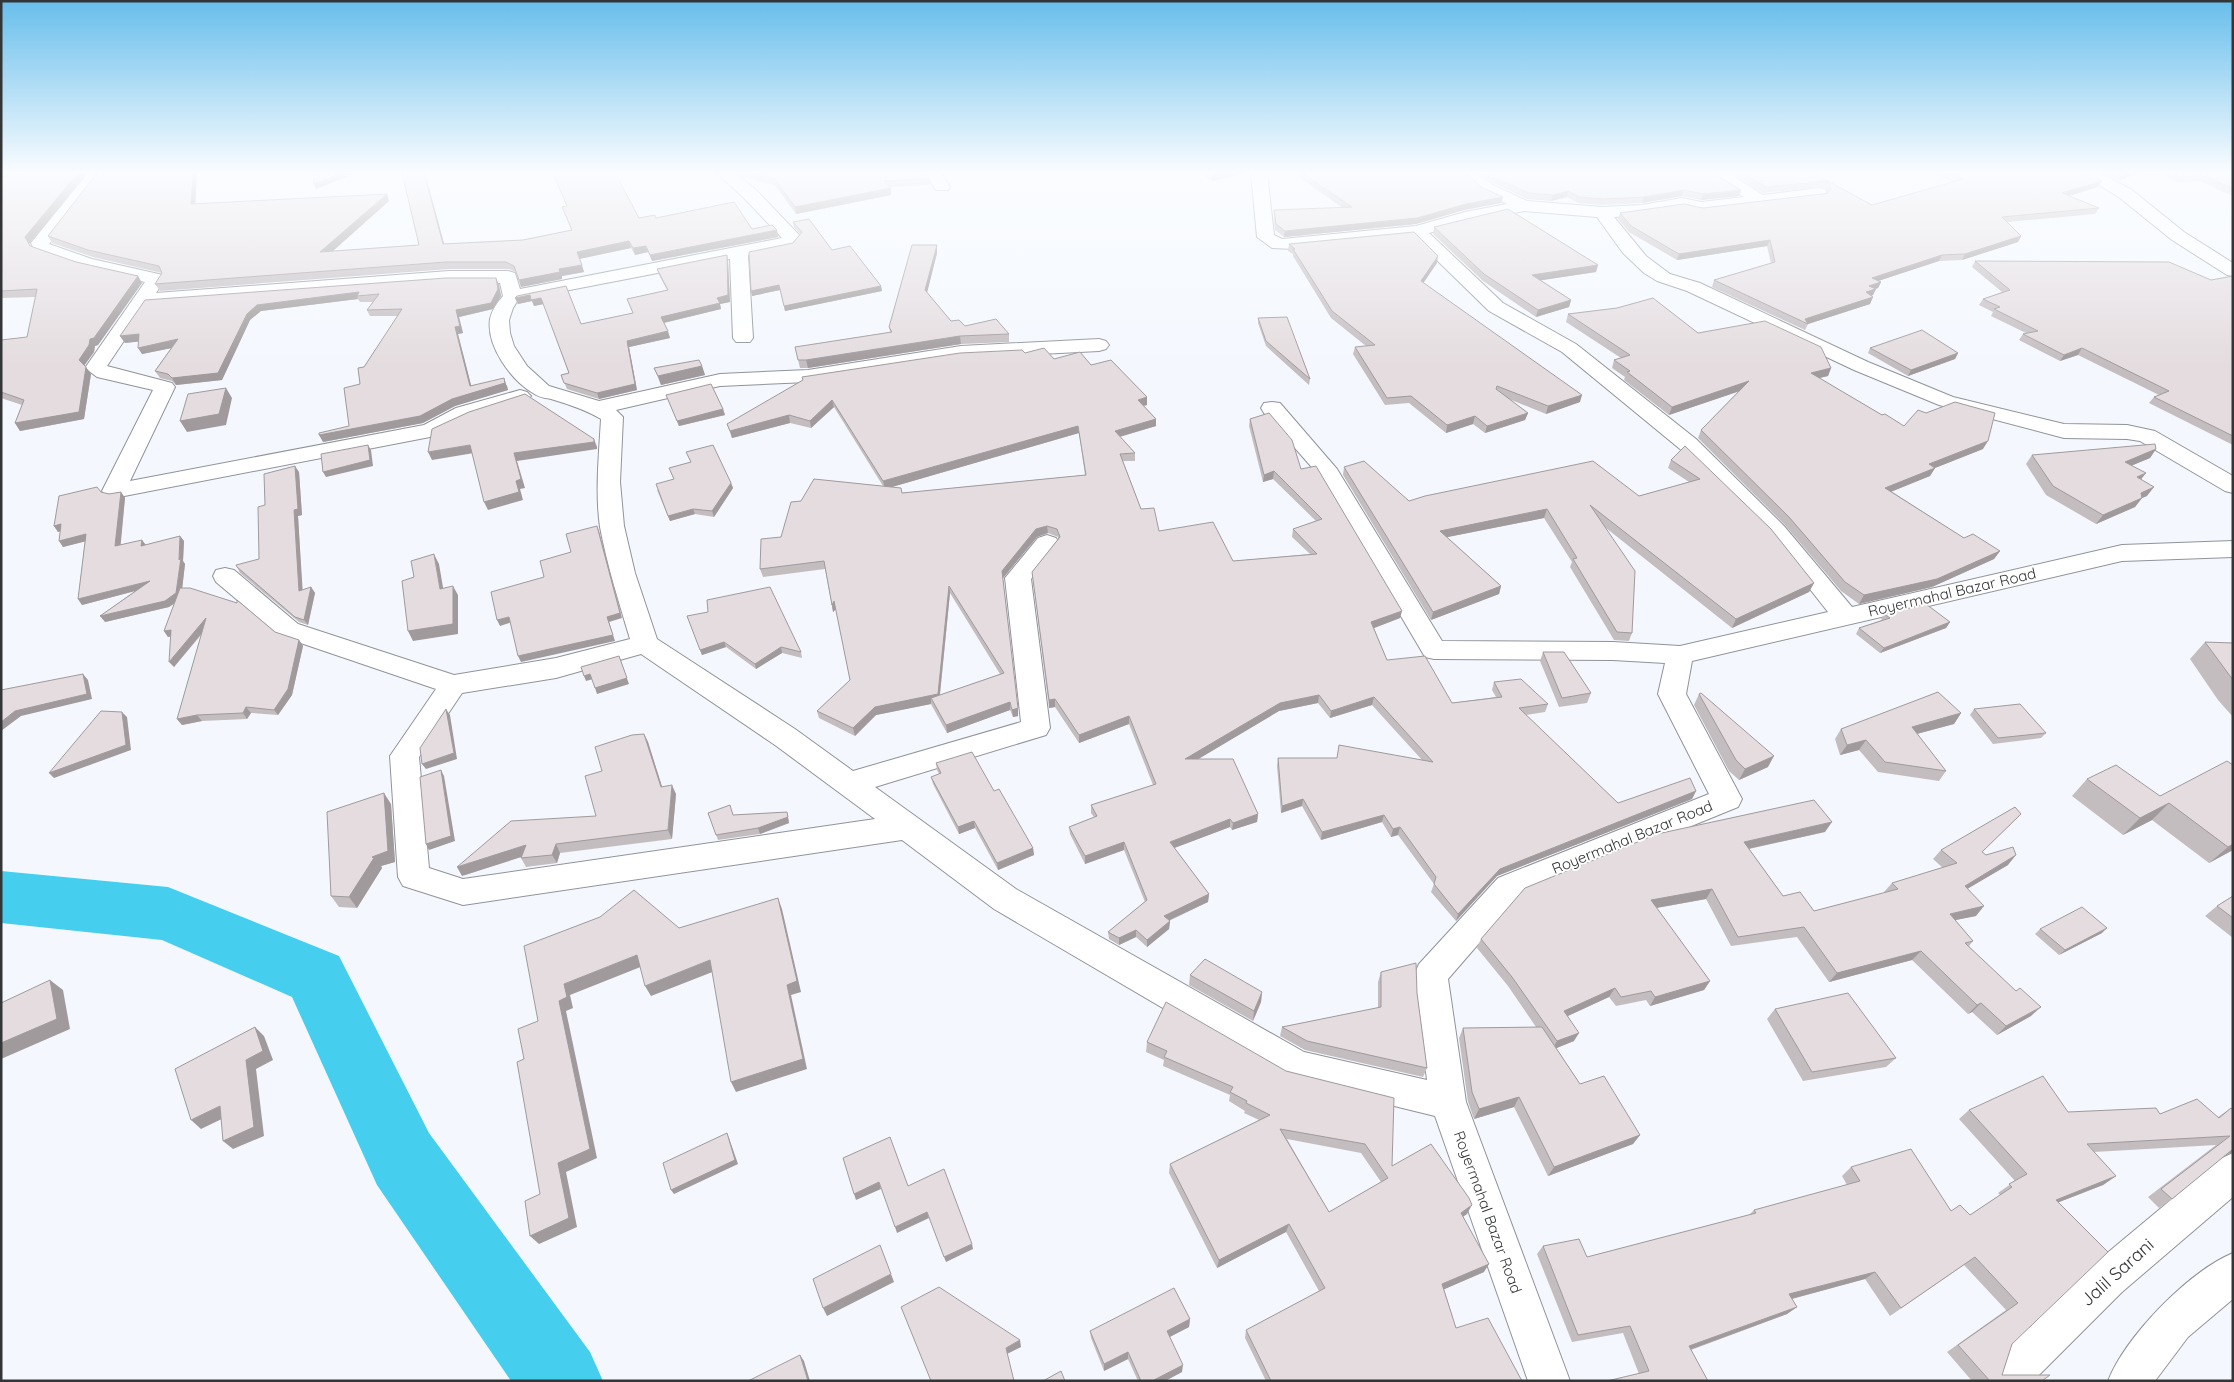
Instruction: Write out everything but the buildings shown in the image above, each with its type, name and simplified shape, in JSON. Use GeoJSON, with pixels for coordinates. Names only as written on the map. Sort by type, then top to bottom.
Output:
{"type":"FeatureCollection","features":[{"type":"Feature","properties":{"kind":"street"},"geometry":{"type":"LineString","coordinates":[[44,237],[40,243],[41,247],[87,263],[156,279],[95,368],[104,373],[165,387],[114,491],[430,430],[464,413],[541,389]]}},
{"type":"Feature","properties":{"kind":"street"},"geometry":{"type":"LineString","coordinates":[[792,237],[788,242],[512,296],[505,303],[498,330],[509,360],[541,389],[598,408],[612,418],[609,482],[612,526],[623,573],[645,644],[785,737],[1005,899],[1297,1067],[1448,1102]]}},
{"type":"Feature","properties":{"kind":"street"},"geometry":{"type":"LineString","coordinates":[[1267,237],[1278,244],[1348,237]]}},
{"type":"Feature","properties":{"kind":"street"},"geometry":{"type":"LineString","coordinates":[[1424,237],[1496,307],[1569,348],[1688,444],[1776,531],[1846,617]]}},
{"type":"Feature","properties":{"kind":"street"},"geometry":{"type":"LineString","coordinates":[[1619,237],[1626,248],[1651,269],[1675,284],[1693,287],[1861,366],[1946,401],[2064,431],[2128,432],[2147,436],[2233,486]]}},
{"type":"Feature","properties":{"kind":"street"},"geometry":{"type":"LineString","coordinates":[[2180,237],[2233,271]]}},
{"type":"Feature","properties":{"kind":"street"},"geometry":{"type":"LineString","coordinates":[[739,252],[744,338]]}},
{"type":"Feature","properties":{"kind":"street"},"geometry":{"type":"LineString","coordinates":[[142,300],[449,277],[508,277],[512,296]]}},
{"type":"Feature","properties":{"kind":"street"},"geometry":{"type":"LineString","coordinates":[[598,408],[720,380],[808,376],[961,352],[1099,345]]}},
{"type":"Feature","properties":{"kind":"street"},"geometry":{"type":"LineString","coordinates":[[1272,408],[1326,469],[1434,650],[1613,651],[1680,655]]}},
{"type":"Feature","properties":{"kind":"street"},"geometry":{"type":"LineString","coordinates":[[848,784],[1036,728],[1018,578],[1047,543]]}},
{"type":"Feature","properties":{"kind":"street","name":"Royermahal Bazar Road"},"geometry":{"type":"LineString","coordinates":[[1549,1381],[1448,1102],[1431,975],[1509,887],[1727,799],[1672,694],[1680,655],[2122,553],[2233,549]]}},
{"type":"Feature","properties":{"kind":"street"},"geometry":{"type":"LineString","coordinates":[[225,576],[289,630],[360,652],[453,685],[556,668],[645,644]]}},
{"type":"Feature","properties":{"kind":"street"},"geometry":{"type":"LineString","coordinates":[[453,685],[404,756],[414,877],[463,892],[907,827]]}},
{"type":"Feature","properties":{"kind":"street","name":"Jalil Sarani"},"geometry":{"type":"LineString","coordinates":[[2012,1381],[2016,1367],[2108,1278],[2233,1172]]}},
{"type":"Feature","properties":{"kind":"street"},"geometry":{"type":"LineString","coordinates":[[2129,1381],[2172,1322],[2233,1273]]}},
{"type":"Feature","properties":{"kind":"waterway"},"geometry":{"type":"LineString","coordinates":[[1,897],[168,914],[316,977],[403,1159],[561,1381]]}}]}
